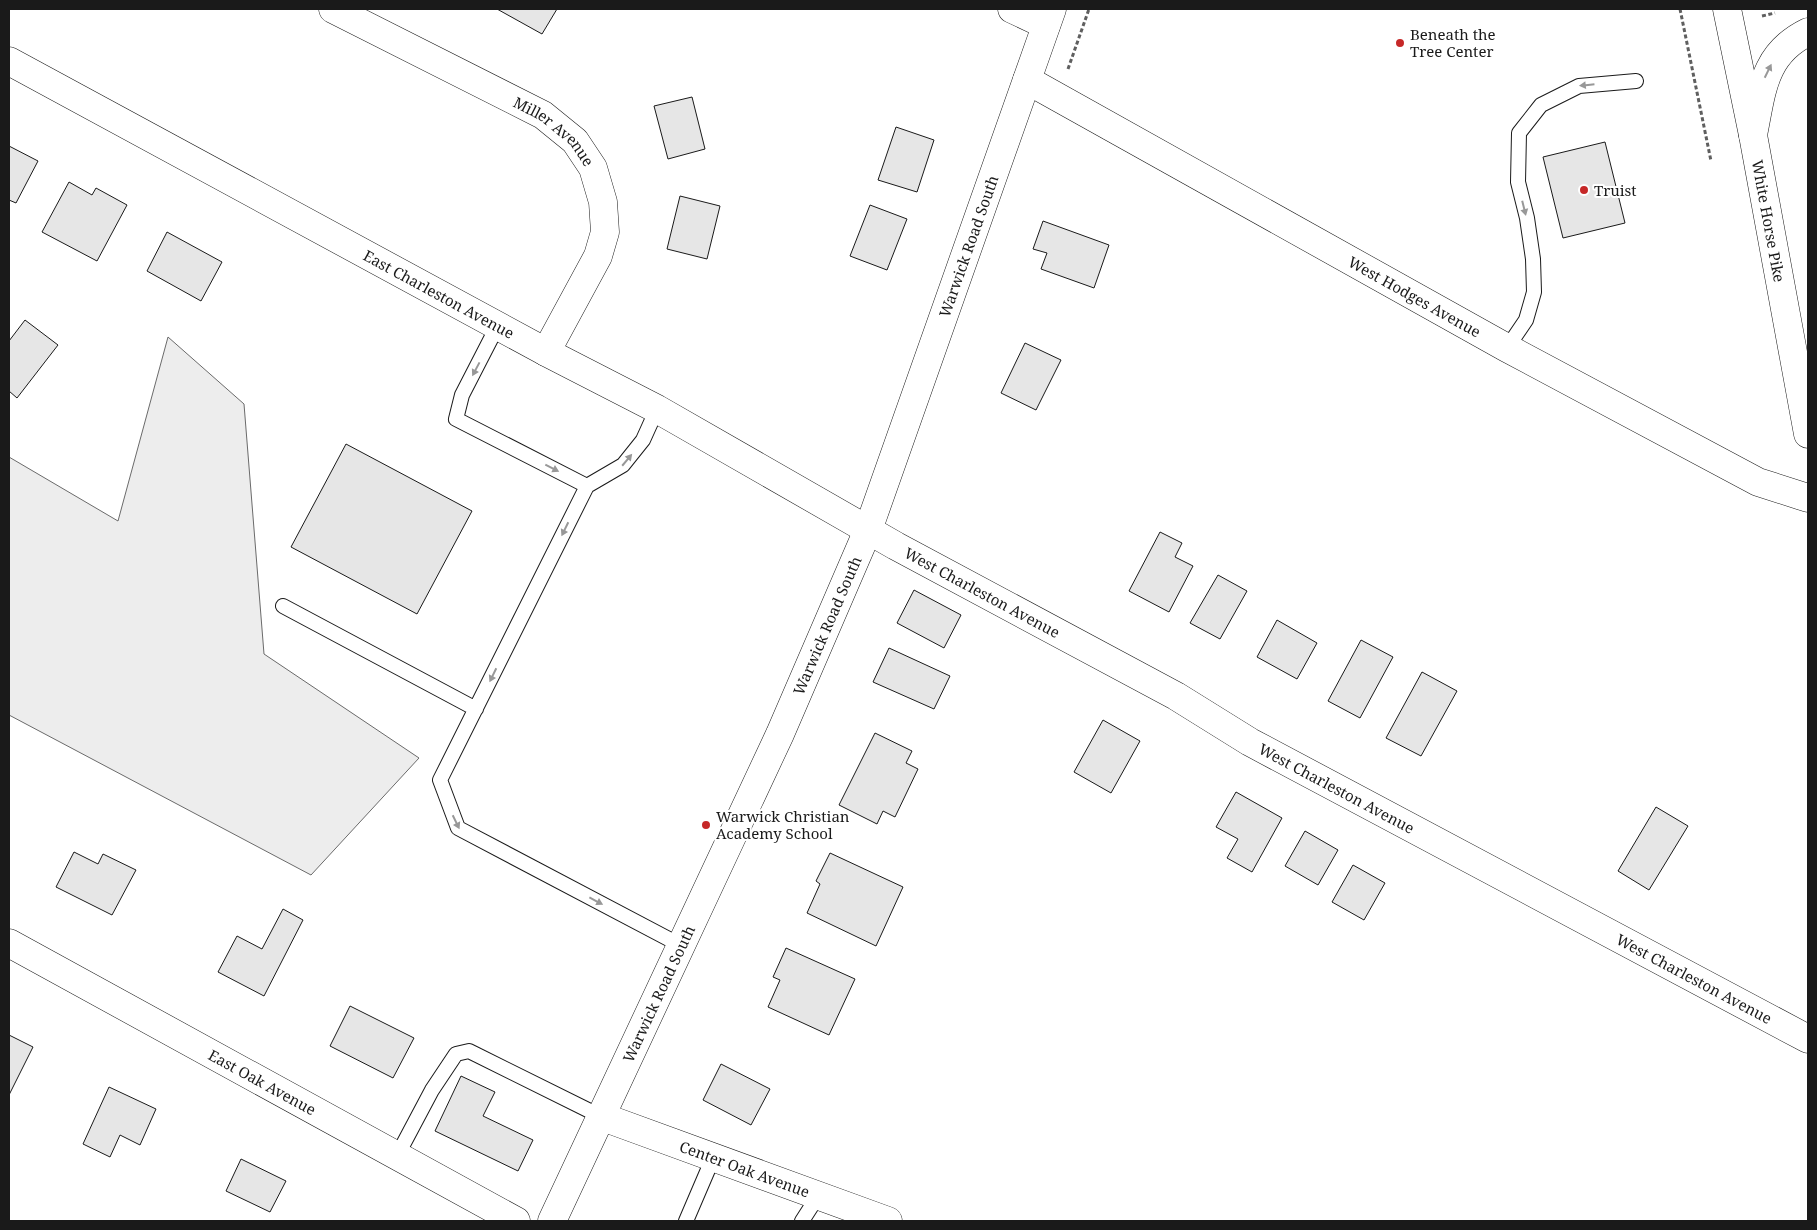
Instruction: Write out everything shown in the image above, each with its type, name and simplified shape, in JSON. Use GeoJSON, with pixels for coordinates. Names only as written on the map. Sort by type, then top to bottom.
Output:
{"type":"FeatureCollection","features":[{"type":"Feature","properties":{"kind":"main road","name":"Miller Avenue"},"geometry":{"type":"LineString","coordinates":[[333,9],[543,114],[575,140],[593,168],[603,202],[605,232],[598,256],[546,352]]}},
{"type":"Feature","properties":{"kind":"main road"},"geometry":{"type":"LineString","coordinates":[[1012,9],[1049,17]]}},
{"type":"Feature","properties":{"kind":"main road","name":"White Horse Pike"},"geometry":{"type":"LineString","coordinates":[[1726,9],[1753,135],[1808,434]]}},
{"type":"Feature","properties":{"kind":"main road","name":"Warwick Road South"},"geometry":{"type":"LineString","coordinates":[[552,1221],[780,734],[868,530],[1049,17]]}},
{"type":"Feature","properties":{"kind":"main road"},"geometry":{"type":"LineString","coordinates":[[1753,135],[1765,77],[1769,68],[1794,39],[1808,32]]}},
{"type":"Feature","properties":{"kind":"main road","name":"East Charleston Avenue"},"geometry":{"type":"LineString","coordinates":[[9,61],[546,352],[657,409],[868,530]]}},
{"type":"Feature","properties":{"kind":"main road","name":"West Hodges Avenue"},"geometry":{"type":"LineString","coordinates":[[1027,80],[1507,348],[1758,482],[1808,498]]}},
{"type":"Feature","properties":{"kind":"main road","name":"West Charleston Avenue"},"geometry":{"type":"LineString","coordinates":[[868,530],[1176,696],[1250,742],[1808,1039]]}},
{"type":"Feature","properties":{"kind":"main road","name":"East Oak Avenue"},"geometry":{"type":"LineString","coordinates":[[9,943],[516,1221]]}},
{"type":"Feature","properties":{"kind":"main road","name":"Center Oak Avenue"},"geometry":{"type":"LineString","coordinates":[[600,1116],[888,1221]]}},
{"type":"Feature","properties":{"kind":"lane"},"geometry":{"type":"LineString","coordinates":[[1507,348],[1526,320],[1534,292],[1533,259],[1527,218],[1518,182],[1519,133],[1541,105],[1579,86],[1636,81]]}},
{"type":"Feature","properties":{"kind":"lane"},"geometry":{"type":"LineString","coordinates":[[498,325],[462,395],[456,419],[586,486]]}},
{"type":"Feature","properties":{"kind":"lane"},"geometry":{"type":"LineString","coordinates":[[657,409],[643,440],[623,465],[586,486],[440,780],[458,828],[682,946]]}},
{"type":"Feature","properties":{"kind":"lane"},"geometry":{"type":"LineString","coordinates":[[283,606],[476,709]]}},
{"type":"Feature","properties":{"kind":"lane"},"geometry":{"type":"LineString","coordinates":[[397,1156],[432,1090],[456,1054],[469,1051],[600,1116]]}},
{"type":"Feature","properties":{"kind":"lane"},"geometry":{"type":"LineString","coordinates":[[686,1221],[713,1158]]}},
{"type":"Feature","properties":{"kind":"lane"},"geometry":{"type":"LineString","coordinates":[[802,1221],[818,1196]]}},
{"type":"Feature","properties":{"kind":"path"},"geometry":{"type":"LineString","coordinates":[[1066,74],[1089,9]]}},
{"type":"Feature","properties":{"kind":"path"},"geometry":{"type":"LineString","coordinates":[[1680,9],[1711,161]]}},
{"type":"Feature","properties":{"kind":"path"},"geometry":{"type":"LineString","coordinates":[[1762,16],[1775,13]]}},
{"type":"Feature","properties":{"kind":"shaded area"},"geometry":{"type":"Polygon","coordinates":[[[168,337],[244,404],[264,654],[419,758],[311,875],[9,715],[9,457],[118,521],[168,337]]]}},
{"type":"Feature","properties":{"kind":"building"},"geometry":{"type":"Polygon","coordinates":[[[497,9],[557,9],[542,34],[497,9]]]}},
{"type":"Feature","properties":{"kind":"building"},"geometry":{"type":"Polygon","coordinates":[[[692,97],[705,149],[668,159],[654,106],[692,97]]]}},
{"type":"Feature","properties":{"kind":"building"},"geometry":{"type":"Polygon","coordinates":[[[896,127],[934,140],[917,192],[878,180],[896,127]]]}},
{"type":"Feature","properties":{"kind":"building","name":"Truist"},"geometry":{"type":"Polygon","coordinates":[[[1605,142],[1625,223],[1563,238],[1543,157],[1605,142]]]}},
{"type":"Feature","properties":{"kind":"building"},"geometry":{"type":"Polygon","coordinates":[[[9,146],[38,161],[16,203],[9,200],[9,146]]]}},
{"type":"Feature","properties":{"kind":"building"},"geometry":{"type":"Polygon","coordinates":[[[69,182],[92,195],[96,188],[127,205],[97,261],[42,232],[69,182]]]}},
{"type":"Feature","properties":{"kind":"building"},"geometry":{"type":"Polygon","coordinates":[[[680,196],[720,206],[707,259],[667,249],[680,196]]]}},
{"type":"Feature","properties":{"kind":"building"},"geometry":{"type":"Polygon","coordinates":[[[870,205],[907,219],[887,270],[850,256],[870,205]]]}},
{"type":"Feature","properties":{"kind":"building"},"geometry":{"type":"Polygon","coordinates":[[[1043,221],[1109,245],[1094,288],[1041,269],[1047,253],[1033,249],[1043,221]]]}},
{"type":"Feature","properties":{"kind":"building"},"geometry":{"type":"Polygon","coordinates":[[[167,232],[222,262],[201,301],[147,271],[167,232]]]}},
{"type":"Feature","properties":{"kind":"building"},"geometry":{"type":"Polygon","coordinates":[[[25,320],[58,345],[17,398],[9,391],[9,341],[25,320]]]}},
{"type":"Feature","properties":{"kind":"building"},"geometry":{"type":"Polygon","coordinates":[[[1025,343],[1061,360],[1036,410],[1001,393],[1025,343]]]}},
{"type":"Feature","properties":{"kind":"building"},"geometry":{"type":"Polygon","coordinates":[[[346,444],[472,511],[417,614],[291,547],[346,444]]]}},
{"type":"Feature","properties":{"kind":"building"},"geometry":{"type":"Polygon","coordinates":[[[1160,532],[1182,543],[1175,557],[1193,566],[1169,612],[1129,591],[1160,532]]]}},
{"type":"Feature","properties":{"kind":"building"},"geometry":{"type":"Polygon","coordinates":[[[1218,575],[1247,591],[1220,639],[1190,623],[1218,575]]]}},
{"type":"Feature","properties":{"kind":"building"},"geometry":{"type":"Polygon","coordinates":[[[914,590],[961,615],[944,648],[897,623],[914,590]]]}},
{"type":"Feature","properties":{"kind":"building"},"geometry":{"type":"Polygon","coordinates":[[[1277,620],[1317,643],[1297,679],[1257,657],[1277,620]]]}},
{"type":"Feature","properties":{"kind":"building"},"geometry":{"type":"Polygon","coordinates":[[[1361,640],[1393,657],[1360,718],[1328,701],[1361,640]]]}},
{"type":"Feature","properties":{"kind":"building"},"geometry":{"type":"Polygon","coordinates":[[[889,648],[950,676],[934,709],[873,682],[889,648]]]}},
{"type":"Feature","properties":{"kind":"building"},"geometry":{"type":"Polygon","coordinates":[[[1422,672],[1457,691],[1421,756],[1386,738],[1422,672]]]}},
{"type":"Feature","properties":{"kind":"building"},"geometry":{"type":"Polygon","coordinates":[[[1103,720],[1140,741],[1111,793],[1074,772],[1103,720]]]}},
{"type":"Feature","properties":{"kind":"building"},"geometry":{"type":"Polygon","coordinates":[[[875,733],[912,751],[906,763],[918,769],[895,817],[883,811],[877,824],[839,805],[875,733]]]}},
{"type":"Feature","properties":{"kind":"building"},"geometry":{"type":"Polygon","coordinates":[[[1236,792],[1282,818],[1252,872],[1227,858],[1238,839],[1216,827],[1236,792]]]}},
{"type":"Feature","properties":{"kind":"building"},"geometry":{"type":"Polygon","coordinates":[[[1656,807],[1688,826],[1649,890],[1618,871],[1656,807]]]}},
{"type":"Feature","properties":{"kind":"building"},"geometry":{"type":"Polygon","coordinates":[[[1305,831],[1338,850],[1318,885],[1285,866],[1305,831]]]}},
{"type":"Feature","properties":{"kind":"building"},"geometry":{"type":"Polygon","coordinates":[[[74,852],[98,864],[103,854],[136,870],[112,915],[56,887],[74,852]]]}},
{"type":"Feature","properties":{"kind":"building"},"geometry":{"type":"Polygon","coordinates":[[[830,853],[903,887],[876,946],[807,913],[820,884],[816,881],[830,853]]]}},
{"type":"Feature","properties":{"kind":"building"},"geometry":{"type":"Polygon","coordinates":[[[1353,865],[1385,883],[1364,920],[1332,902],[1353,865]]]}},
{"type":"Feature","properties":{"kind":"building"},"geometry":{"type":"Polygon","coordinates":[[[283,909],[303,920],[264,996],[218,972],[237,936],[262,949],[283,909]]]}},
{"type":"Feature","properties":{"kind":"building"},"geometry":{"type":"Polygon","coordinates":[[[786,948],[855,979],[829,1035],[768,1007],[780,980],[773,977],[786,948]]]}},
{"type":"Feature","properties":{"kind":"building"},"geometry":{"type":"Polygon","coordinates":[[[350,1006],[414,1038],[393,1078],[330,1046],[350,1006]]]}},
{"type":"Feature","properties":{"kind":"building"},"geometry":{"type":"Polygon","coordinates":[[[9,1035],[33,1047],[9,1095],[9,1035]]]}},
{"type":"Feature","properties":{"kind":"building"},"geometry":{"type":"Polygon","coordinates":[[[721,1064],[770,1089],[751,1125],[703,1100],[721,1064]]]}},
{"type":"Feature","properties":{"kind":"building"},"geometry":{"type":"Polygon","coordinates":[[[461,1076],[495,1092],[483,1116],[533,1140],[518,1171],[435,1131],[461,1076]]]}},
{"type":"Feature","properties":{"kind":"building"},"geometry":{"type":"Polygon","coordinates":[[[109,1087],[156,1109],[140,1145],[120,1135],[110,1157],[83,1144],[109,1087]]]}},
{"type":"Feature","properties":{"kind":"building"},"geometry":{"type":"Polygon","coordinates":[[[241,1159],[286,1181],[270,1212],[226,1191],[241,1159]]]}},
{"type":"Feature","properties":{"kind":"place","name":"Beneath the Tree Center"},"geometry":{"type":"Point","coordinates":[1400,43]}},
{"type":"Feature","properties":{"kind":"place","name":"Truist"},"geometry":{"type":"Point","coordinates":[1584,190]}},
{"type":"Feature","properties":{"kind":"place","name":"Warwick Christian Academy School"},"geometry":{"type":"Point","coordinates":[706,825]}}]}
